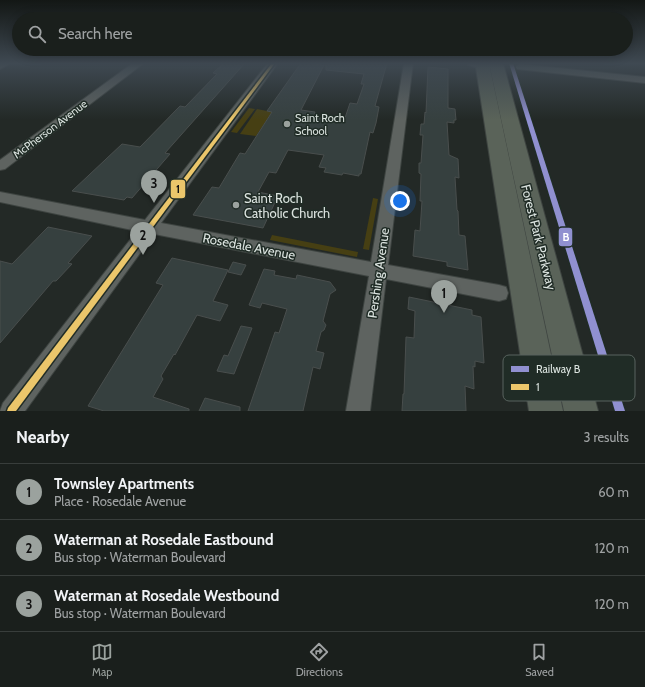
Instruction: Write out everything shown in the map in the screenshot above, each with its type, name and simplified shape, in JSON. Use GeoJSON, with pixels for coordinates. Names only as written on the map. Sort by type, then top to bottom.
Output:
{"type":"FeatureCollection","features":[{"type":"Feature","properties":{"kind":"main road","name":"Forest Park Parkway"},"geometry":{"type":"LineString","coordinates":[[489,82],[536,355]]}},
{"type":"Feature","properties":{"kind":"main road","name":"Forest Park Parkway"},"geometry":{"type":"LineString","coordinates":[[491,82],[567,355]]}},
{"type":"Feature","properties":{"kind":"main road","name":"Forest Park Parkway"},"geometry":{"type":"LineString","coordinates":[[544,401],[546,411]]}},
{"type":"Feature","properties":{"kind":"main road","name":"Forest Park Parkway"},"geometry":{"type":"LineString","coordinates":[[579,401],[582,411]]}},
{"type":"Feature","properties":{"kind":"street","name":"McPherson Avenue"},"geometry":{"type":"LineString","coordinates":[[0,166],[113,82]]}},
{"type":"Feature","properties":{"kind":"street"},"geometry":{"type":"LineString","coordinates":[[11,411],[258,82]]}},
{"type":"Feature","properties":{"kind":"street","name":"Pershing Avenue"},"geometry":{"type":"LineString","coordinates":[[358,411],[406,82]]}},
{"type":"Feature","properties":{"kind":"street","name":"Rosedale Avenue"},"geometry":{"type":"LineString","coordinates":[[0,197],[148,227],[499,293]]}},
{"type":"Feature","properties":{"kind":"shaded area"},"geometry":{"type":"Polygon","coordinates":[[[249,108],[255,109],[237,133],[231,132],[249,108]]]}},
{"type":"Feature","properties":{"kind":"shaded area"},"geometry":{"type":"Polygon","coordinates":[[[257,109],[272,112],[256,136],[240,134],[257,109]]]}},
{"type":"Feature","properties":{"kind":"shaded area"},"geometry":{"type":"Polygon","coordinates":[[[373,198],[378,199],[369,250],[363,249],[373,198]]]}},
{"type":"Feature","properties":{"kind":"shaded area"},"geometry":{"type":"Polygon","coordinates":[[[272,235],[358,252],[357,257],[270,240],[272,235]]]}},
{"type":"Feature","properties":{"kind":"building"},"geometry":{"type":"Polygon","coordinates":[[[209,82],[228,82],[165,153],[170,154],[132,198],[127,197],[124,200],[72,191],[122,144],[140,147],[180,106],[185,107],[209,82]]]}},
{"type":"Feature","properties":{"kind":"building"},"geometry":{"type":"Polygon","coordinates":[[[287,82],[315,82],[301,110],[315,112],[313,117],[344,121],[350,103],[357,104],[364,84],[361,84],[362,82],[382,82],[375,106],[379,107],[376,123],[373,133],[370,132],[361,174],[359,174],[359,176],[324,172],[326,168],[319,167],[324,155],[288,150],[276,173],[269,172],[258,192],[278,196],[263,228],[193,215],[212,187],[219,188],[240,153],[245,154],[272,112],[267,111],[287,82]]]}},
{"type":"Feature","properties":{"kind":"building"},"geometry":{"type":"Polygon","coordinates":[[[427,82],[448,82],[448,108],[455,109],[456,120],[454,120],[454,123],[447,122],[449,155],[458,159],[459,178],[455,177],[459,235],[465,236],[468,270],[447,266],[447,262],[413,256],[415,230],[420,231],[422,201],[420,201],[421,174],[419,173],[419,163],[421,163],[423,135],[420,135],[421,124],[424,124],[425,112],[426,113],[427,82]]]}},
{"type":"Feature","properties":{"kind":"building"},"geometry":{"type":"Polygon","coordinates":[[[48,227],[92,236],[68,263],[72,264],[56,281],[53,281],[0,343],[0,261],[12,264],[48,227]]]}},
{"type":"Feature","properties":{"kind":"building"},"geometry":{"type":"Polygon","coordinates":[[[172,258],[228,270],[213,301],[228,305],[220,321],[197,315],[175,355],[174,354],[161,376],[163,379],[153,397],[189,409],[189,411],[104,411],[88,406],[163,285],[156,283],[172,258]]]}},
{"type":"Feature","properties":{"kind":"building"},"geometry":{"type":"Polygon","coordinates":[[[233,262],[246,265],[241,275],[228,272],[233,262]]]}},
{"type":"Feature","properties":{"kind":"building"},"geometry":{"type":"Polygon","coordinates":[[[264,269],[275,271],[274,275],[296,279],[297,275],[330,282],[336,290],[330,294],[323,321],[326,325],[324,330],[321,332],[316,351],[324,353],[320,369],[313,367],[303,411],[248,411],[275,332],[279,333],[287,309],[262,303],[260,308],[249,305],[264,269]]]}},
{"type":"Feature","properties":{"kind":"building"},"geometry":{"type":"Polygon","coordinates":[[[409,297],[472,310],[472,315],[481,317],[484,363],[475,361],[475,367],[473,366],[474,389],[465,386],[466,411],[402,411],[406,337],[414,338],[415,311],[408,309],[409,297]]]}},
{"type":"Feature","properties":{"kind":"building"},"geometry":{"type":"Polygon","coordinates":[[[241,326],[252,328],[234,374],[217,371],[224,355],[228,356],[241,326]]]}},
{"type":"Feature","properties":{"kind":"building"},"geometry":{"type":"Polygon","coordinates":[[[205,398],[240,407],[240,411],[199,411],[205,398]]]}},
{"type":"Feature","properties":{"kind":"rail line","name":"B"},"geometry":{"type":"LineString","coordinates":[[517,82],[602,355]]}},
{"type":"Feature","properties":{"kind":"rail line","name":"B"},"geometry":{"type":"LineString","coordinates":[[617,401],[620,411]]}},
{"type":"Feature","properties":{"kind":"transit line","name":"1"},"geometry":{"type":"LineString","coordinates":[[11,411],[259,82]]}},
{"type":"Feature","properties":{"kind":"place","name":"Saint Roch School"},"geometry":{"type":"Point","coordinates":[287,124]}},
{"type":"Feature","properties":{"kind":"place","name":"Waterman at Rosedale Westbound"},"geometry":{"type":"Point","coordinates":[154,203]}},
{"type":"Feature","properties":{"kind":"place","name":"Saint Roch Catholic Church"},"geometry":{"type":"Point","coordinates":[236,205]}},
{"type":"Feature","properties":{"kind":"place","name":"Waterman at Rosedale Eastbound"},"geometry":{"type":"Point","coordinates":[143,255]}},
{"type":"Feature","properties":{"kind":"place","name":"Townsley Apartments"},"geometry":{"type":"Point","coordinates":[444,313]}}]}
